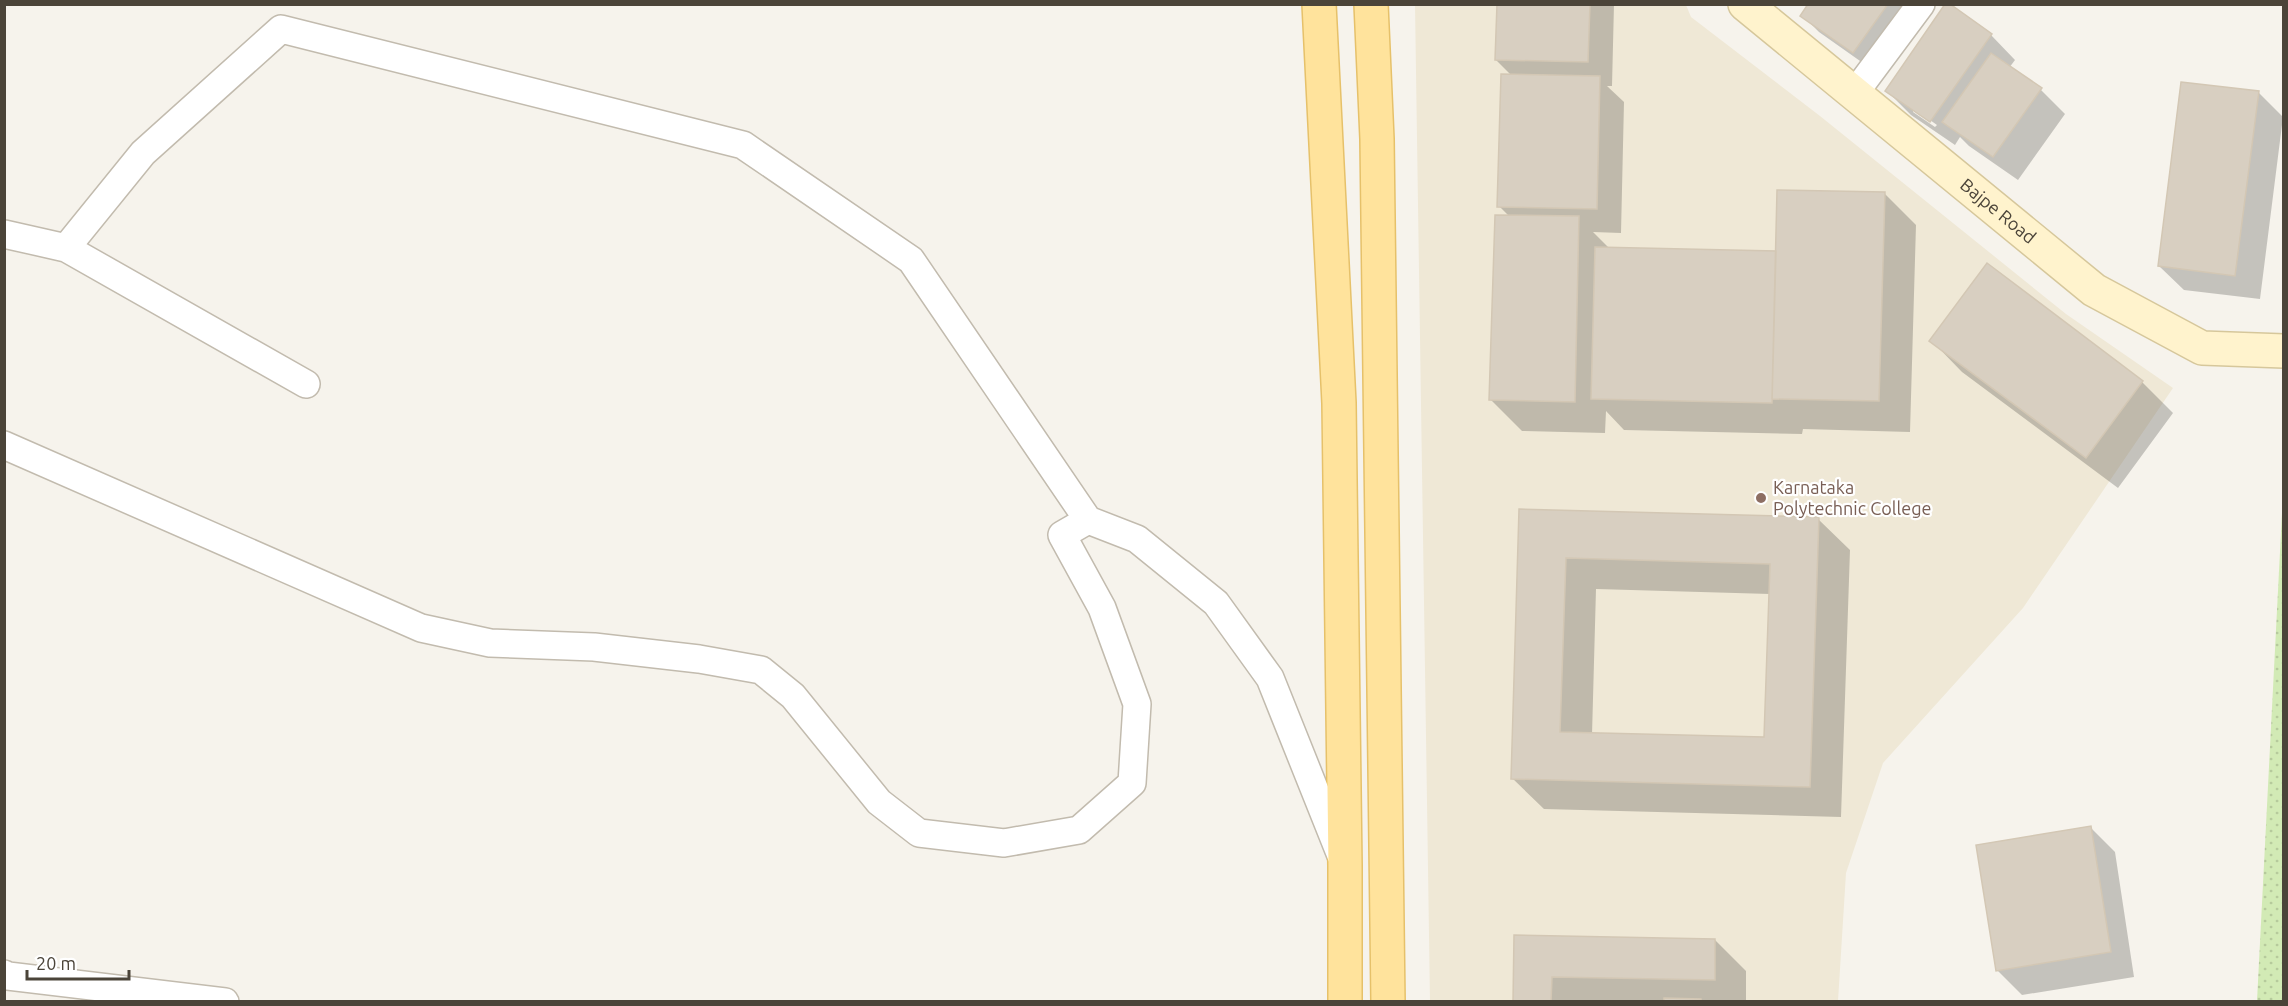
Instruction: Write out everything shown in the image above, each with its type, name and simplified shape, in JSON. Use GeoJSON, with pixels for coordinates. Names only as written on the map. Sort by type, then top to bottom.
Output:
{"type":"FeatureCollection","features":[{"type":"Feature","properties":{"kind":"main road"},"geometry":{"type":"LineString","coordinates":[[1319,4],[1339,403],[1345,866],[1344,1002]]}},
{"type":"Feature","properties":{"kind":"main road"},"geometry":{"type":"LineString","coordinates":[[1371,4],[1377,139],[1388,1002]]}},
{"type":"Feature","properties":{"kind":"main road"},"geometry":{"type":"LineString","coordinates":[[1345,910],[1388,913]]}},
{"type":"Feature","properties":{"kind":"street","name":"Bajpe Road"},"geometry":{"type":"LineString","coordinates":[[1745,4],[2094,290],[2202,348],[2283,351]]}},
{"type":"Feature","properties":{"kind":"street"},"geometry":{"type":"LineString","coordinates":[[1854,94],[1921,4]]}},
{"type":"Feature","properties":{"kind":"street"},"geometry":{"type":"LineString","coordinates":[[66,248],[143,153],[281,29],[743,145],[911,260],[1088,520],[1137,539],[1216,603],[1270,678],[1345,866]]}},
{"type":"Feature","properties":{"kind":"street"},"geometry":{"type":"LineString","coordinates":[[4,234],[66,248],[306,384]]}},
{"type":"Feature","properties":{"kind":"street"},"geometry":{"type":"LineString","coordinates":[[4,446],[421,628],[490,643],[594,647],[699,659],[760,670],[794,696],[879,802],[919,833],[1004,843],[1079,830],[1132,783],[1137,704],[1102,608],[1062,535],[1088,520]]}},
{"type":"Feature","properties":{"kind":"street"},"geometry":{"type":"LineString","coordinates":[[4,974],[225,1002]]}},
{"type":"Feature","properties":{"kind":"shaded area","name":"Karnataka Polytechnic College"},"geometry":{"type":"Polygon","coordinates":[[[1415,5],[1686,5],[1691,17],[1820,116],[2066,314],[2173,388],[2023,608],[1883,763],[1846,873],[1838,1001],[1430,1001],[1415,5]]]}},
{"type":"Feature","properties":{"kind":"green space"},"geometry":{"type":"Polygon","coordinates":[[[2283,493],[2283,1001],[2257,1001],[2283,493]]]}},
{"type":"Feature","properties":{"kind":"building"},"geometry":{"type":"Polygon","coordinates":[[[1497,4],[1590,4],[1588,62],[1495,60],[1497,4]]]}},
{"type":"Feature","properties":{"kind":"building"},"geometry":{"type":"Polygon","coordinates":[[[1808,4],[1888,4],[1853,53],[1800,16],[1808,4]]]}},
{"type":"Feature","properties":{"kind":"building"},"geometry":{"type":"Polygon","coordinates":[[[1945,4],[1950,4],[1992,34],[1930,122],[1885,91],[1945,4]]]}},
{"type":"Feature","properties":{"kind":"building"},"geometry":{"type":"Polygon","coordinates":[[[1991,53],[2042,88],[1993,157],[1942,122],[1991,53]]]}},
{"type":"Feature","properties":{"kind":"building"},"geometry":{"type":"Polygon","coordinates":[[[1501,74],[1600,76],[1597,209],[1497,207],[1501,74]]]}},
{"type":"Feature","properties":{"kind":"building"},"geometry":{"type":"Polygon","coordinates":[[[2181,82],[2259,91],[2235,276],[2158,266],[2181,82]]]}},
{"type":"Feature","properties":{"kind":"building"},"geometry":{"type":"Polygon","coordinates":[[[1777,190],[1885,192],[1879,401],[1772,399],[1777,190]]]}},
{"type":"Feature","properties":{"kind":"building"},"geometry":{"type":"Polygon","coordinates":[[[1495,215],[1579,216],[1575,402],[1489,400],[1495,215]]]}},
{"type":"Feature","properties":{"kind":"building"},"geometry":{"type":"Polygon","coordinates":[[[1595,247],[1776,251],[1772,403],[1591,399],[1595,247]]]}},
{"type":"Feature","properties":{"kind":"building"},"geometry":{"type":"Polygon","coordinates":[[[1987,263],[2143,381],[2086,458],[1929,341],[1987,263]]]}},
{"type":"Feature","properties":{"kind":"building"},"geometry":{"type":"Polygon","coordinates":[[[1519,509],[1819,517],[1810,787],[1511,779],[1519,509]],[[1566,558],[1560,732],[1764,737],[1770,564],[1566,558]]]}},
{"type":"Feature","properties":{"kind":"building"},"geometry":{"type":"Polygon","coordinates":[[[2091,826],[2111,952],[1996,971],[1976,845],[2091,826]]]}},
{"type":"Feature","properties":{"kind":"building"},"geometry":{"type":"Polygon","coordinates":[[[1514,935],[1715,939],[1715,980],[1552,977],[1551,1002],[1513,1002],[1514,935]]]}},
{"type":"Feature","properties":{"kind":"building"},"geometry":{"type":"Polygon","coordinates":[[[1664,998],[1701,999],[1701,1002],[1664,1002],[1664,998]]]}},
{"type":"Feature","properties":{"kind":"place","name":"Karnataka Polytechnic College"},"geometry":{"type":"Point","coordinates":[1761,498]}}]}
